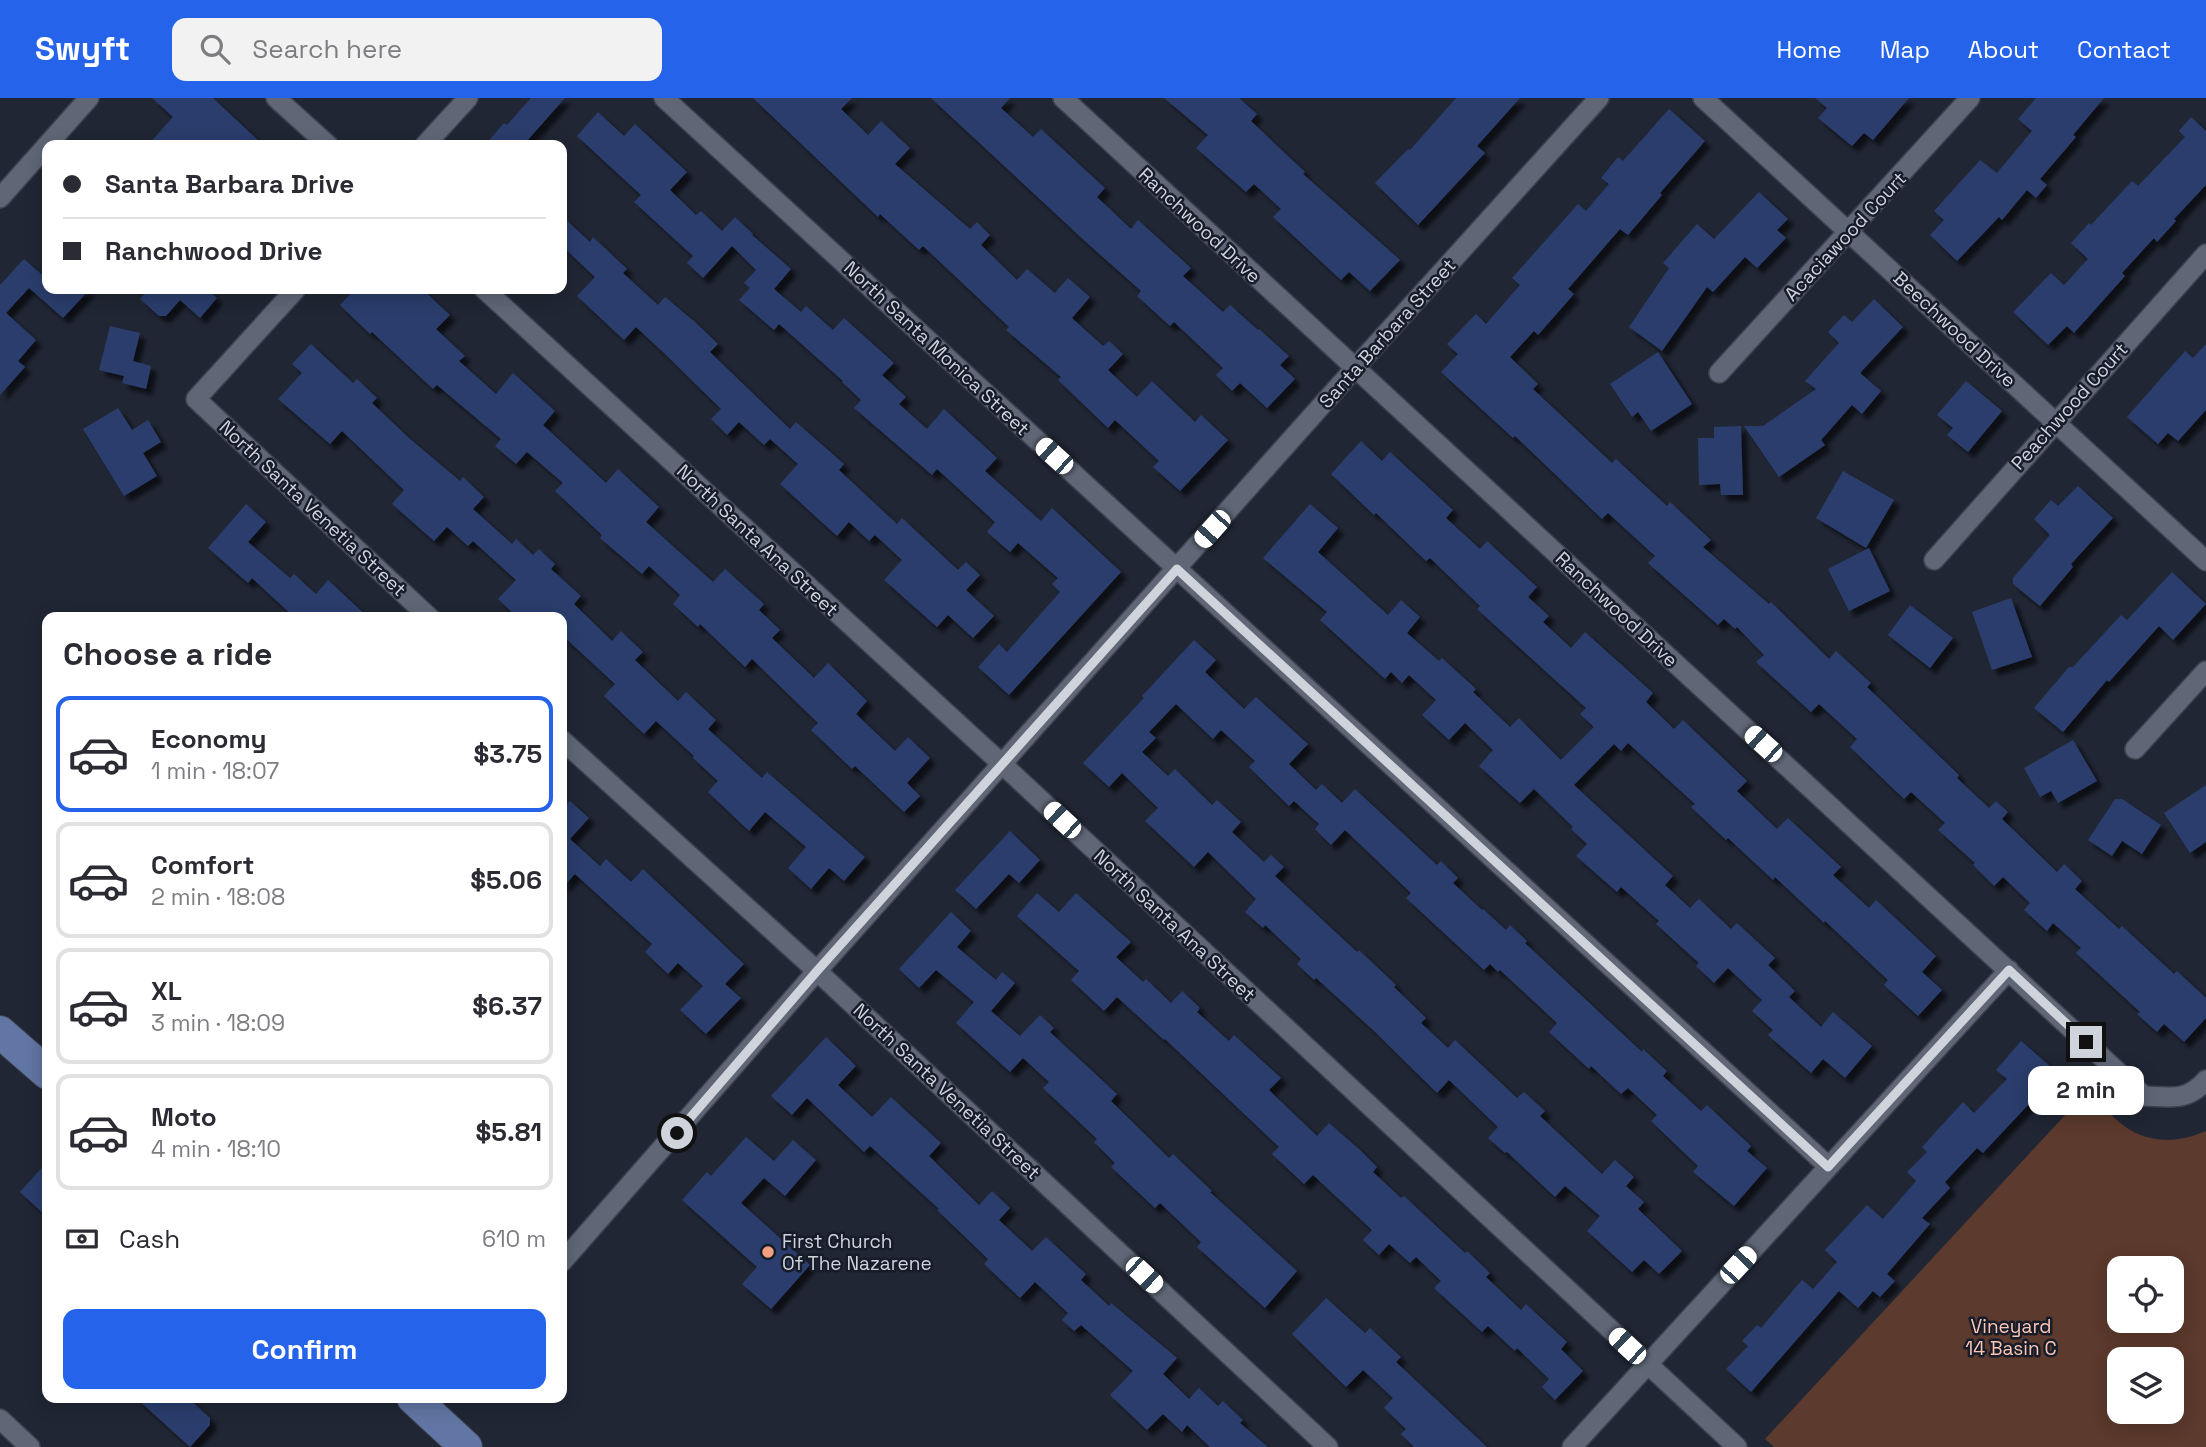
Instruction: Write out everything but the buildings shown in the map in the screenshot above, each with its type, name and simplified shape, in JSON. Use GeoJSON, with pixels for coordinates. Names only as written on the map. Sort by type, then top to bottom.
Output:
{"type":"FeatureCollection","features":[{"type":"Feature","properties":{"kind":"main road"},"geometry":{"type":"LineString","coordinates":[[0,1032],[42,1069]]}},
{"type":"Feature","properties":{"kind":"main road"},"geometry":{"type":"LineString","coordinates":[[427,1403],[466,1447]]}},
{"type":"Feature","properties":{"kind":"street"},"geometry":{"type":"LineString","coordinates":[[50,140],[89,98]]}},
{"type":"Feature","properties":{"kind":"street"},"geometry":{"type":"LineString","coordinates":[[276,98],[322,140]]}},
{"type":"Feature","properties":{"kind":"street"},"geometry":{"type":"LineString","coordinates":[[430,140],[468,98]]}},
{"type":"Feature","properties":{"kind":"street","name":"North Santa Monica Street"},"geometry":{"type":"LineString","coordinates":[[664,98],[1828,1167]]}},
{"type":"Feature","properties":{"kind":"street","name":"Ranchwood Drive"},"geometry":{"type":"LineString","coordinates":[[1063,98],[2144,1096],[2180,1098],[2206,1080]]}},
{"type":"Feature","properties":{"kind":"street","name":"Santa Barbara Street"},"geometry":{"type":"LineString","coordinates":[[567,1256],[1354,368],[1599,98]]}},
{"type":"Feature","properties":{"kind":"street","name":"Beechwood Drive"},"geometry":{"type":"LineString","coordinates":[[1703,98],[2206,561]]}},
{"type":"Feature","properties":{"kind":"street","name":"Acaciawood Court"},"geometry":{"type":"LineString","coordinates":[[1719,373],[1970,98]]}},
{"type":"Feature","properties":{"kind":"street"},"geometry":{"type":"LineString","coordinates":[[2,191],[42,148]]}},
{"type":"Feature","properties":{"kind":"street","name":"Peachwood Court"},"geometry":{"type":"LineString","coordinates":[[1934,559],[2206,254]]}},
{"type":"Feature","properties":{"kind":"street","name":"North Santa Venetia Street"},"geometry":{"type":"LineString","coordinates":[[291,294],[196,399],[424,612]]}},
{"type":"Feature","properties":{"kind":"street","name":"North Santa Ana Street"},"geometry":{"type":"LineString","coordinates":[[489,294],[1002,764],[1737,1447]]}},
{"type":"Feature","properties":{"kind":"street"},"geometry":{"type":"LineString","coordinates":[[2135,749],[2206,671]]}},
{"type":"Feature","properties":{"kind":"street","name":"North Santa Venetia Street"},"geometry":{"type":"LineString","coordinates":[[567,745],[817,971],[1328,1447]]}},
{"type":"Feature","properties":{"kind":"street"},"geometry":{"type":"LineString","coordinates":[[1572,1447],[2009,970]]}},
{"type":"Feature","properties":{"kind":"street"},"geometry":{"type":"LineString","coordinates":[[0,1419],[30,1447]]}},
{"type":"Feature","properties":{"kind":"green space","name":"Vineyard 14 Basin C"},"geometry":{"type":"Polygon","coordinates":[[[2091,1087],[2112,1116],[2139,1134],[2170,1140],[2206,1131],[2206,1447],[1774,1447],[1765,1439],[2091,1087]]]}},
{"type":"Feature","properties":{"kind":"place","name":"First Church Of The Nazarene"},"geometry":{"type":"Point","coordinates":[768,1252]}},
{"type":"Feature","properties":{"kind":"route"},"geometry":{"type":"LineString","coordinates":[[677,1133],[817,971],[1177,569],[1828,1167],[2009,970],[2086,1042]]}}]}
